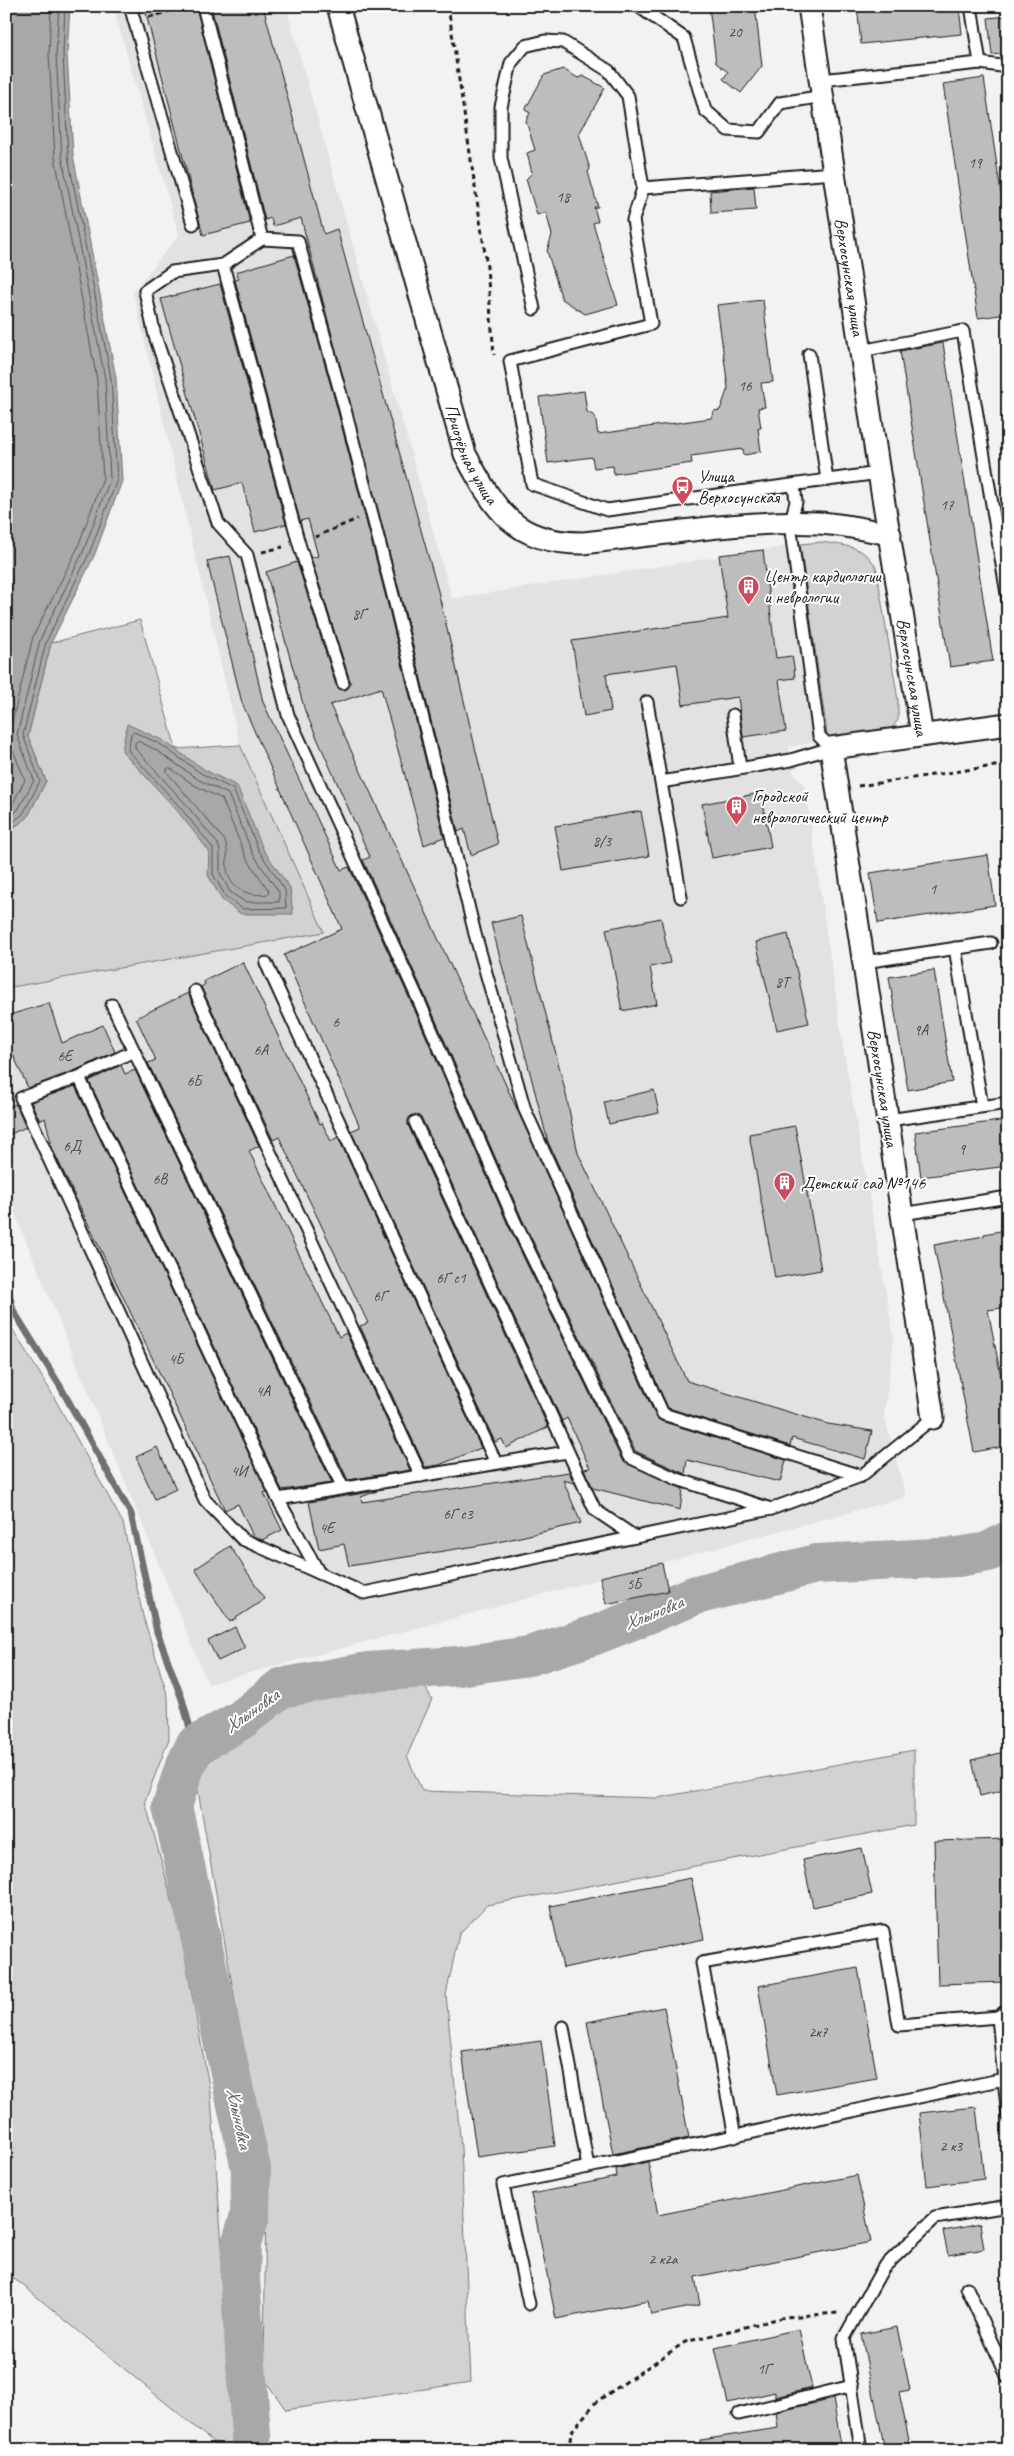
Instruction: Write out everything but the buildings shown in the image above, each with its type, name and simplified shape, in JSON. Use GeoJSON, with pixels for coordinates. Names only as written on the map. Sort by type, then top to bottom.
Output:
{"type":"FeatureCollection","features":[{"type":"Feature","properties":{"kind":"street","name":"Приозёрная улица"},"geometry":{"type":"LineString","coordinates":[[338,6],[465,454],[488,496],[512,522],[537,538],[559,543],[583,543],[745,526],[790,524],[840,525],[890,534]]}},
{"type":"Feature","properties":{"kind":"street","name":"Верхосунская улица"},"geometry":{"type":"LineString","coordinates":[[809,6],[879,473],[922,735],[832,748],[933,1418]]}},
{"type":"Feature","properties":{"kind":"street"},"geometry":{"type":"LineString","coordinates":[[922,735],[1008,724]]}},
{"type":"Feature","properties":{"kind":"lane"},"geometry":{"type":"LineString","coordinates":[[130,6],[193,224]]}},
{"type":"Feature","properties":{"kind":"lane"},"geometry":{"type":"LineString","coordinates":[[203,6],[262,239]]}},
{"type":"Feature","properties":{"kind":"lane"},"geometry":{"type":"LineString","coordinates":[[638,6],[684,38],[705,110],[728,130],[759,132],[780,103],[822,88],[980,63],[1008,67]]}},
{"type":"Feature","properties":{"kind":"lane"},"geometry":{"type":"LineString","coordinates":[[971,6],[980,63]]}},
{"type":"Feature","properties":{"kind":"lane"},"geometry":{"type":"LineString","coordinates":[[534,310],[501,158],[502,108],[511,62],[525,46],[545,41],[563,42],[608,70],[628,96],[643,188],[633,220],[651,324],[510,361],[532,484],[607,510],[879,473]]}},
{"type":"Feature","properties":{"kind":"lane"},"geometry":{"type":"LineString","coordinates":[[643,188],[834,172]]}},
{"type":"Feature","properties":{"kind":"lane"},"geometry":{"type":"LineString","coordinates":[[771,1509],[677,1479],[629,1457],[515,1222],[419,1001],[288,715],[246,555],[218,523],[155,336],[145,291],[172,272],[222,265],[262,239],[298,241],[343,402],[396,607],[475,934],[524,1110],[663,1414],[861,1476]]}},
{"type":"Feature","properties":{"kind":"lane"},"geometry":{"type":"LineString","coordinates":[[222,265],[300,544],[343,683]]}},
{"type":"Feature","properties":{"kind":"lane"},"geometry":{"type":"LineString","coordinates":[[861,351],[963,331],[1008,600]]}},
{"type":"Feature","properties":{"kind":"lane"},"geometry":{"type":"LineString","coordinates":[[809,354],[827,480]]}},
{"type":"Feature","properties":{"kind":"lane"},"geometry":{"type":"LineString","coordinates":[[794,485],[796,502],[790,524],[819,736],[832,748]]}},
{"type":"Feature","properties":{"kind":"lane"},"geometry":{"type":"LineString","coordinates":[[647,702],[680,897]]}},
{"type":"Feature","properties":{"kind":"lane"},"geometry":{"type":"LineString","coordinates":[[733,716],[740,768]]}},
{"type":"Feature","properties":{"kind":"lane"},"geometry":{"type":"LineString","coordinates":[[661,782],[791,760],[832,748]]}},
{"type":"Feature","properties":{"kind":"lane"},"geometry":{"type":"LineString","coordinates":[[864,962],[991,943]]}},
{"type":"Feature","properties":{"kind":"lane"},"geometry":{"type":"LineString","coordinates":[[955,948],[982,1106]]}},
{"type":"Feature","properties":{"kind":"lane"},"geometry":{"type":"LineString","coordinates":[[266,963],[496,1463]]}},
{"type":"Feature","properties":{"kind":"lane"},"geometry":{"type":"LineString","coordinates":[[195,991],[421,1476]]}},
{"type":"Feature","properties":{"kind":"lane"},"geometry":{"type":"LineString","coordinates":[[112,1005],[344,1488]]}},
{"type":"Feature","properties":{"kind":"lane"},"geometry":{"type":"LineString","coordinates":[[134,1051],[79,1077],[21,1098],[205,1500],[242,1539],[364,1593],[771,1509],[861,1476],[933,1418]]}},
{"type":"Feature","properties":{"kind":"lane"},"geometry":{"type":"LineString","coordinates":[[79,1077],[278,1499],[320,1573]]}},
{"type":"Feature","properties":{"kind":"lane"},"geometry":{"type":"LineString","coordinates":[[888,1120],[1008,1103]]}},
{"type":"Feature","properties":{"kind":"lane"},"geometry":{"type":"LineString","coordinates":[[415,1122],[594,1510],[635,1537]]}},
{"type":"Feature","properties":{"kind":"lane"},"geometry":{"type":"LineString","coordinates":[[902,1214],[1008,1197]]}},
{"type":"Feature","properties":{"kind":"lane"},"geometry":{"type":"LineString","coordinates":[[278,1499],[568,1452]]}},
{"type":"Feature","properties":{"kind":"lane"},"geometry":{"type":"LineString","coordinates":[[735,2138],[702,1963],[883,1931],[899,2025],[998,2017],[1008,2009]]}},
{"type":"Feature","properties":{"kind":"lane"},"geometry":{"type":"LineString","coordinates":[[998,2017],[1008,2116]]}},
{"type":"Feature","properties":{"kind":"lane"},"geometry":{"type":"LineString","coordinates":[[563,2027],[588,2167]]}},
{"type":"Feature","properties":{"kind":"lane"},"geometry":{"type":"LineString","coordinates":[[529,2304],[503,2185],[735,2138],[1004,2079]]}},
{"type":"Feature","properties":{"kind":"lane"},"geometry":{"type":"LineString","coordinates":[[861,2450],[844,2338],[883,2268],[935,2218],[1008,2206]]}},
{"type":"Feature","properties":{"kind":"lane"},"geometry":{"type":"LineString","coordinates":[[967,2288],[1008,2378]]}},
{"type":"Feature","properties":{"kind":"lane"},"geometry":{"type":"LineString","coordinates":[[740,2414],[852,2386]]}},
{"type":"Feature","properties":{"kind":"path"},"geometry":{"type":"LineString","coordinates":[[134,20],[190,6]]}},
{"type":"Feature","properties":{"kind":"path"},"geometry":{"type":"LineString","coordinates":[[448,6],[487,267],[494,356]]}},
{"type":"Feature","properties":{"kind":"path"},"geometry":{"type":"LineString","coordinates":[[838,789],[1008,764]]}},
{"type":"Feature","properties":{"kind":"path"},"geometry":{"type":"LineString","coordinates":[[569,2450],[571,2432],[596,2402],[685,2342],[785,2317],[859,2312]]}},
{"type":"Feature","properties":{"kind":"shaded area"},"geometry":{"type":"Polygon","coordinates":[[[113,6],[286,6],[452,599],[822,542],[853,547],[870,556],[876,567],[898,700],[898,720],[891,729],[789,747],[793,773],[805,786],[844,1052],[894,1339],[884,1414],[906,1497],[208,1684],[6,1192],[6,988],[324,932],[240,745],[133,292],[179,235],[113,6]]]}},
{"type":"Feature","properties":{"kind":"shaded area"},"geometry":{"type":"Polygon","coordinates":[[[822,542],[859,550],[876,567],[898,700],[898,720],[891,729],[828,740],[800,544],[822,542]]]}},
{"type":"Feature","properties":{"kind":"shaded area"},"geometry":{"type":"Polygon","coordinates":[[[140,620],[176,749],[240,745],[324,932],[6,988],[6,833],[27,818],[46,781],[28,736],[51,643],[140,620]]]}},
{"type":"Feature","properties":{"kind":"shaded area"},"geometry":{"type":"Polygon","coordinates":[[[6,1319],[50,1390],[123,1523],[143,1616],[168,1697],[169,1739],[145,1801],[180,1930],[211,2097],[237,2450],[223,2450],[20,2283],[6,2274],[6,1319]]]}},
{"type":"Feature","properties":{"kind":"shaded area"},"geometry":{"type":"Polygon","coordinates":[[[421,1680],[432,1699],[407,1756],[422,1791],[657,1798],[914,1750],[914,1825],[487,1905],[459,1934],[446,1995],[461,2147],[471,2382],[286,2410],[264,2379],[266,2177],[195,1774],[253,1724],[293,1694],[421,1680]]]}},
{"type":"Feature","properties":{"kind":"water"},"geometry":{"type":"Polygon","coordinates":[[[6,6],[70,6],[67,54],[73,155],[116,378],[122,481],[94,556],[51,643],[28,736],[46,781],[27,818],[6,833],[6,6]]]}},
{"type":"Feature","properties":{"kind":"water"},"geometry":{"type":"Polygon","coordinates":[[[127,724],[162,740],[205,770],[237,786],[263,849],[290,888],[293,914],[241,914],[222,900],[208,875],[209,851],[175,808],[122,751],[127,724]]]}},
{"type":"Feature","properties":{"kind":"waterway"},"geometry":{"type":"LineString","coordinates":[[6,1283],[13,1310],[60,1386],[131,1514],[157,1632],[182,1699],[195,1746]]}},
{"type":"Feature","properties":{"kind":"waterway","name":"Хлыновка"},"geometry":{"type":"LineString","coordinates":[[252,2450],[240,2278],[241,2244],[250,2216],[251,2169],[172,1806],[184,1769],[195,1746],[241,1720],[281,1688],[368,1672],[459,1666],[529,1656],[595,1635],[696,1595],[816,1564],[958,1557],[988,1552],[1008,1541]]}},
{"type":"Feature","properties":{"kind":"place","name":"Улица Верхосунская"},"geometry":{"type":"Point","coordinates":[682,505]}},
{"type":"Feature","properties":{"kind":"place","name":"Центр кардиологии и неврологии"},"geometry":{"type":"Point","coordinates":[748,605]}},
{"type":"Feature","properties":{"kind":"place","name":"Городской неврологический центр"},"geometry":{"type":"Point","coordinates":[736,825]}},
{"type":"Feature","properties":{"kind":"place","name":"Детский сад №146"},"geometry":{"type":"Point","coordinates":[785,1202]}}]}
